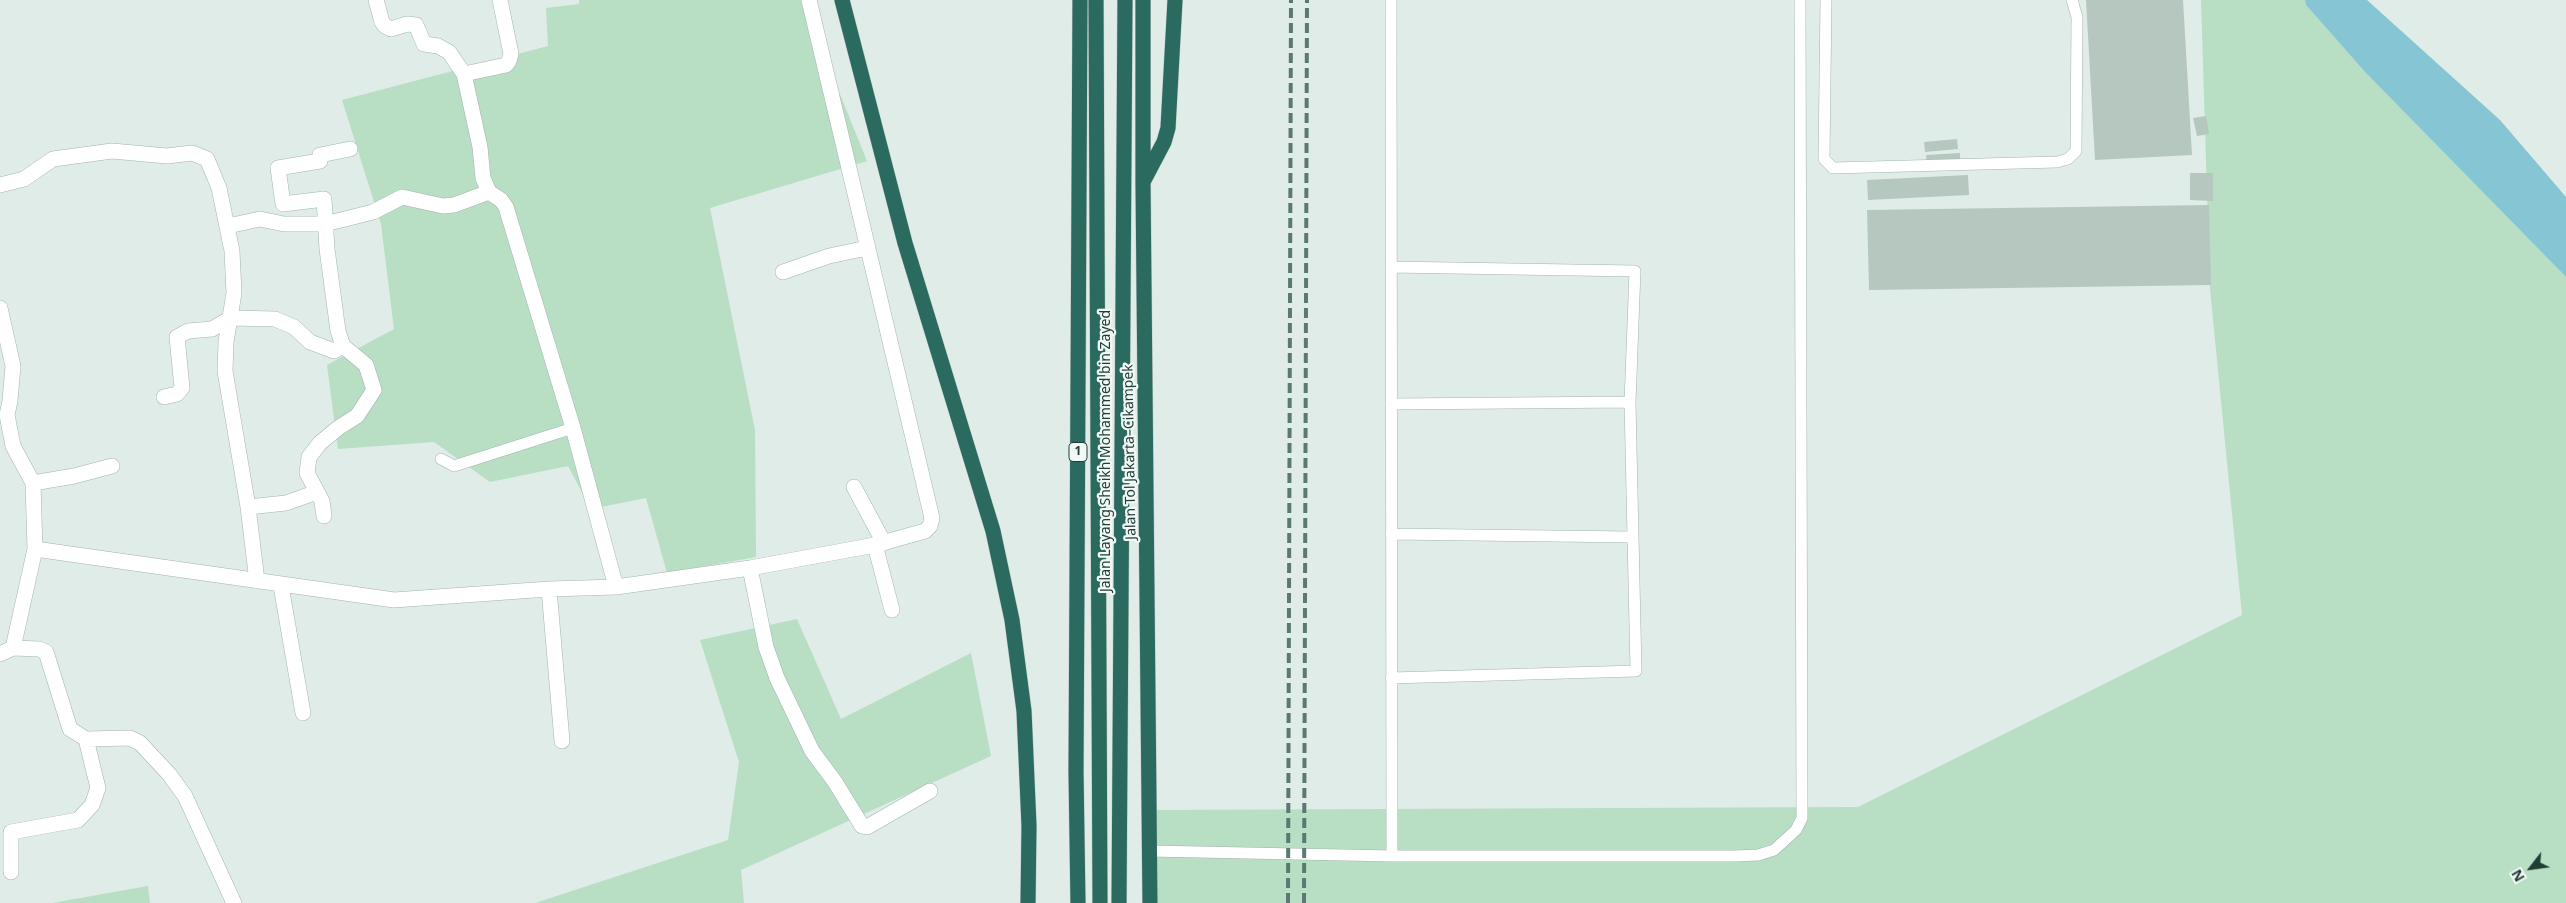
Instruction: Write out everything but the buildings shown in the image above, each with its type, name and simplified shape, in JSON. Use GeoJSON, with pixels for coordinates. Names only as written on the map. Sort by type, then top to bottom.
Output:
{"type":"FeatureCollection","features":[{"type":"Feature","properties":{"kind":"highway"},"geometry":{"type":"LineString","coordinates":[[842,0],[905,243],[993,531],[1012,620],[1024,711],[1028,826],[1028,903]]}},
{"type":"Feature","properties":{"kind":"highway","name":"1"},"geometry":{"type":"LineString","coordinates":[[1078,903],[1076,772],[1080,0]]}},
{"type":"Feature","properties":{"kind":"highway","name":"Jalan Layang Sheikh Mohammed bin Zayed"},"geometry":{"type":"LineString","coordinates":[[1096,0],[1100,903]]}},
{"type":"Feature","properties":{"kind":"highway","name":"Jalan Layang Sheikh Mohammed bin Zayed"},"geometry":{"type":"LineString","coordinates":[[1120,903],[1125,0]]}},
{"type":"Feature","properties":{"kind":"highway","name":"Jalan Tol Jakarta–Cikampek"},"geometry":{"type":"LineString","coordinates":[[1143,0],[1150,903]]}},
{"type":"Feature","properties":{"kind":"highway"},"geometry":{"type":"LineString","coordinates":[[1143,183],[1164,142],[1168,128],[1174,0]]}},
{"type":"Feature","properties":{"kind":"street"},"geometry":{"type":"LineString","coordinates":[[376,0],[382,22],[386,26],[391,29],[407,24],[416,25],[424,44],[438,46],[449,52],[464,74],[480,148],[483,178],[489,192],[501,200],[506,207],[574,428],[616,587]]}},
{"type":"Feature","properties":{"kind":"street"},"geometry":{"type":"LineString","coordinates":[[464,74],[506,65],[509,61],[511,54],[500,0]]}},
{"type":"Feature","properties":{"kind":"street"},"geometry":{"type":"LineString","coordinates":[[35,549],[281,586],[394,600],[549,589],[616,587],[750,568],[880,544],[925,531],[930,526],[932,518],[809,0]]}},
{"type":"Feature","properties":{"kind":"street"},"geometry":{"type":"LineString","coordinates":[[324,516],[322,501],[307,473],[309,457],[320,442],[357,416],[374,390],[366,365],[343,346],[338,330],[325,224],[324,199],[283,204],[278,168],[320,161],[320,155],[350,149]]}},
{"type":"Feature","properties":{"kind":"street"},"geometry":{"type":"LineString","coordinates":[[0,185],[24,179],[30,173],[53,159],[112,151],[167,156],[192,153],[207,159],[219,188],[228,226],[234,293],[225,372],[248,507],[257,581]]}},
{"type":"Feature","properties":{"kind":"street"},"geometry":{"type":"LineString","coordinates":[[228,226],[260,219],[284,224],[325,224],[373,212],[402,197],[444,206],[454,205],[489,192]]}},
{"type":"Feature","properties":{"kind":"street"},"geometry":{"type":"LineString","coordinates":[[783,272],[829,256],[867,248]]}},
{"type":"Feature","properties":{"kind":"street"},"geometry":{"type":"LineString","coordinates":[[0,308],[4,340],[13,366],[10,401],[3,415],[13,446],[33,483],[35,549],[6,651],[39,649],[46,652],[70,729],[86,739],[130,738],[140,743],[169,774],[185,796],[234,903]]}},
{"type":"Feature","properties":{"kind":"street"},"geometry":{"type":"LineString","coordinates":[[164,397],[177,394],[182,388],[177,338],[188,331],[212,329],[230,318],[275,319],[294,327],[310,342],[334,351],[343,346]]}},
{"type":"Feature","properties":{"kind":"street"},"geometry":{"type":"LineString","coordinates":[[33,483],[74,476],[112,466]]}},
{"type":"Feature","properties":{"kind":"street"},"geometry":{"type":"LineString","coordinates":[[854,487],[880,544],[892,610]]}},
{"type":"Feature","properties":{"kind":"street"},"geometry":{"type":"LineString","coordinates":[[248,507],[286,503],[317,492]]}},
{"type":"Feature","properties":{"kind":"street"},"geometry":{"type":"LineString","coordinates":[[750,568],[766,647],[777,678],[812,751],[835,782],[862,826],[867,827],[930,791]]}},
{"type":"Feature","properties":{"kind":"street"},"geometry":{"type":"LineString","coordinates":[[281,586],[303,713]]}},
{"type":"Feature","properties":{"kind":"street"},"geometry":{"type":"LineString","coordinates":[[549,589],[562,740]]}},
{"type":"Feature","properties":{"kind":"street"},"geometry":{"type":"LineString","coordinates":[[11,872],[11,832],[78,820],[92,805],[98,788],[86,739]]}},
{"type":"Feature","properties":{"kind":"lane"},"geometry":{"type":"LineString","coordinates":[[1391,0],[1392,856]]}},
{"type":"Feature","properties":{"kind":"lane"},"geometry":{"type":"LineString","coordinates":[[1150,851],[1392,856],[1758,855],[1774,850],[1788,839],[1802,818],[1800,0]]}},
{"type":"Feature","properties":{"kind":"lane"},"geometry":{"type":"LineString","coordinates":[[1826,0],[1824,158],[1833,168],[2057,162],[2068,159],[2076,151],[2077,17],[2072,0]]}},
{"type":"Feature","properties":{"kind":"lane"},"geometry":{"type":"LineString","coordinates":[[1391,267],[1635,271],[1630,402],[1636,671],[1392,678]]}},
{"type":"Feature","properties":{"kind":"lane"},"geometry":{"type":"LineString","coordinates":[[1391,404],[1630,402]]}},
{"type":"Feature","properties":{"kind":"lane"},"geometry":{"type":"LineString","coordinates":[[441,460],[454,466],[574,428]]}},
{"type":"Feature","properties":{"kind":"lane"},"geometry":{"type":"LineString","coordinates":[[1391,534],[1632,537]]}},
{"type":"Feature","properties":{"kind":"green space"},"geometry":{"type":"Polygon","coordinates":[[[579,0],[802,0],[867,161],[710,208],[755,430],[756,557],[667,573],[646,498],[591,509],[568,466],[490,482],[434,442],[338,449],[327,365],[394,329],[381,224],[342,100],[548,46],[546,8],[579,4],[579,0]]]}},
{"type":"Feature","properties":{"kind":"green space"},"geometry":{"type":"Polygon","coordinates":[[[2201,0],[2305,0],[2306,5],[2365,72],[2566,277],[2566,903],[1150,903],[1151,810],[1858,807],[2242,615],[2210,289],[2201,0]]]}},
{"type":"Feature","properties":{"kind":"green space"},"geometry":{"type":"Polygon","coordinates":[[[797,619],[841,719],[971,653],[991,756],[741,870],[744,903],[535,903],[728,840],[739,762],[700,640],[797,619]]]}},
{"type":"Feature","properties":{"kind":"green space"},"geometry":{"type":"Polygon","coordinates":[[[148,886],[150,903],[52,903],[148,886]]]}},
{"type":"Feature","properties":{"kind":"water"},"geometry":{"type":"Polygon","coordinates":[[[2305,0],[2367,0],[2500,120],[2566,197],[2566,277],[2365,72],[2306,5],[2305,0]]]}},
{"type":"Feature","properties":{"kind":"railway"},"geometry":{"type":"LineString","coordinates":[[1288,903],[1291,0]]}},
{"type":"Feature","properties":{"kind":"railway"},"geometry":{"type":"LineString","coordinates":[[1304,903],[1307,0]]}}]}
